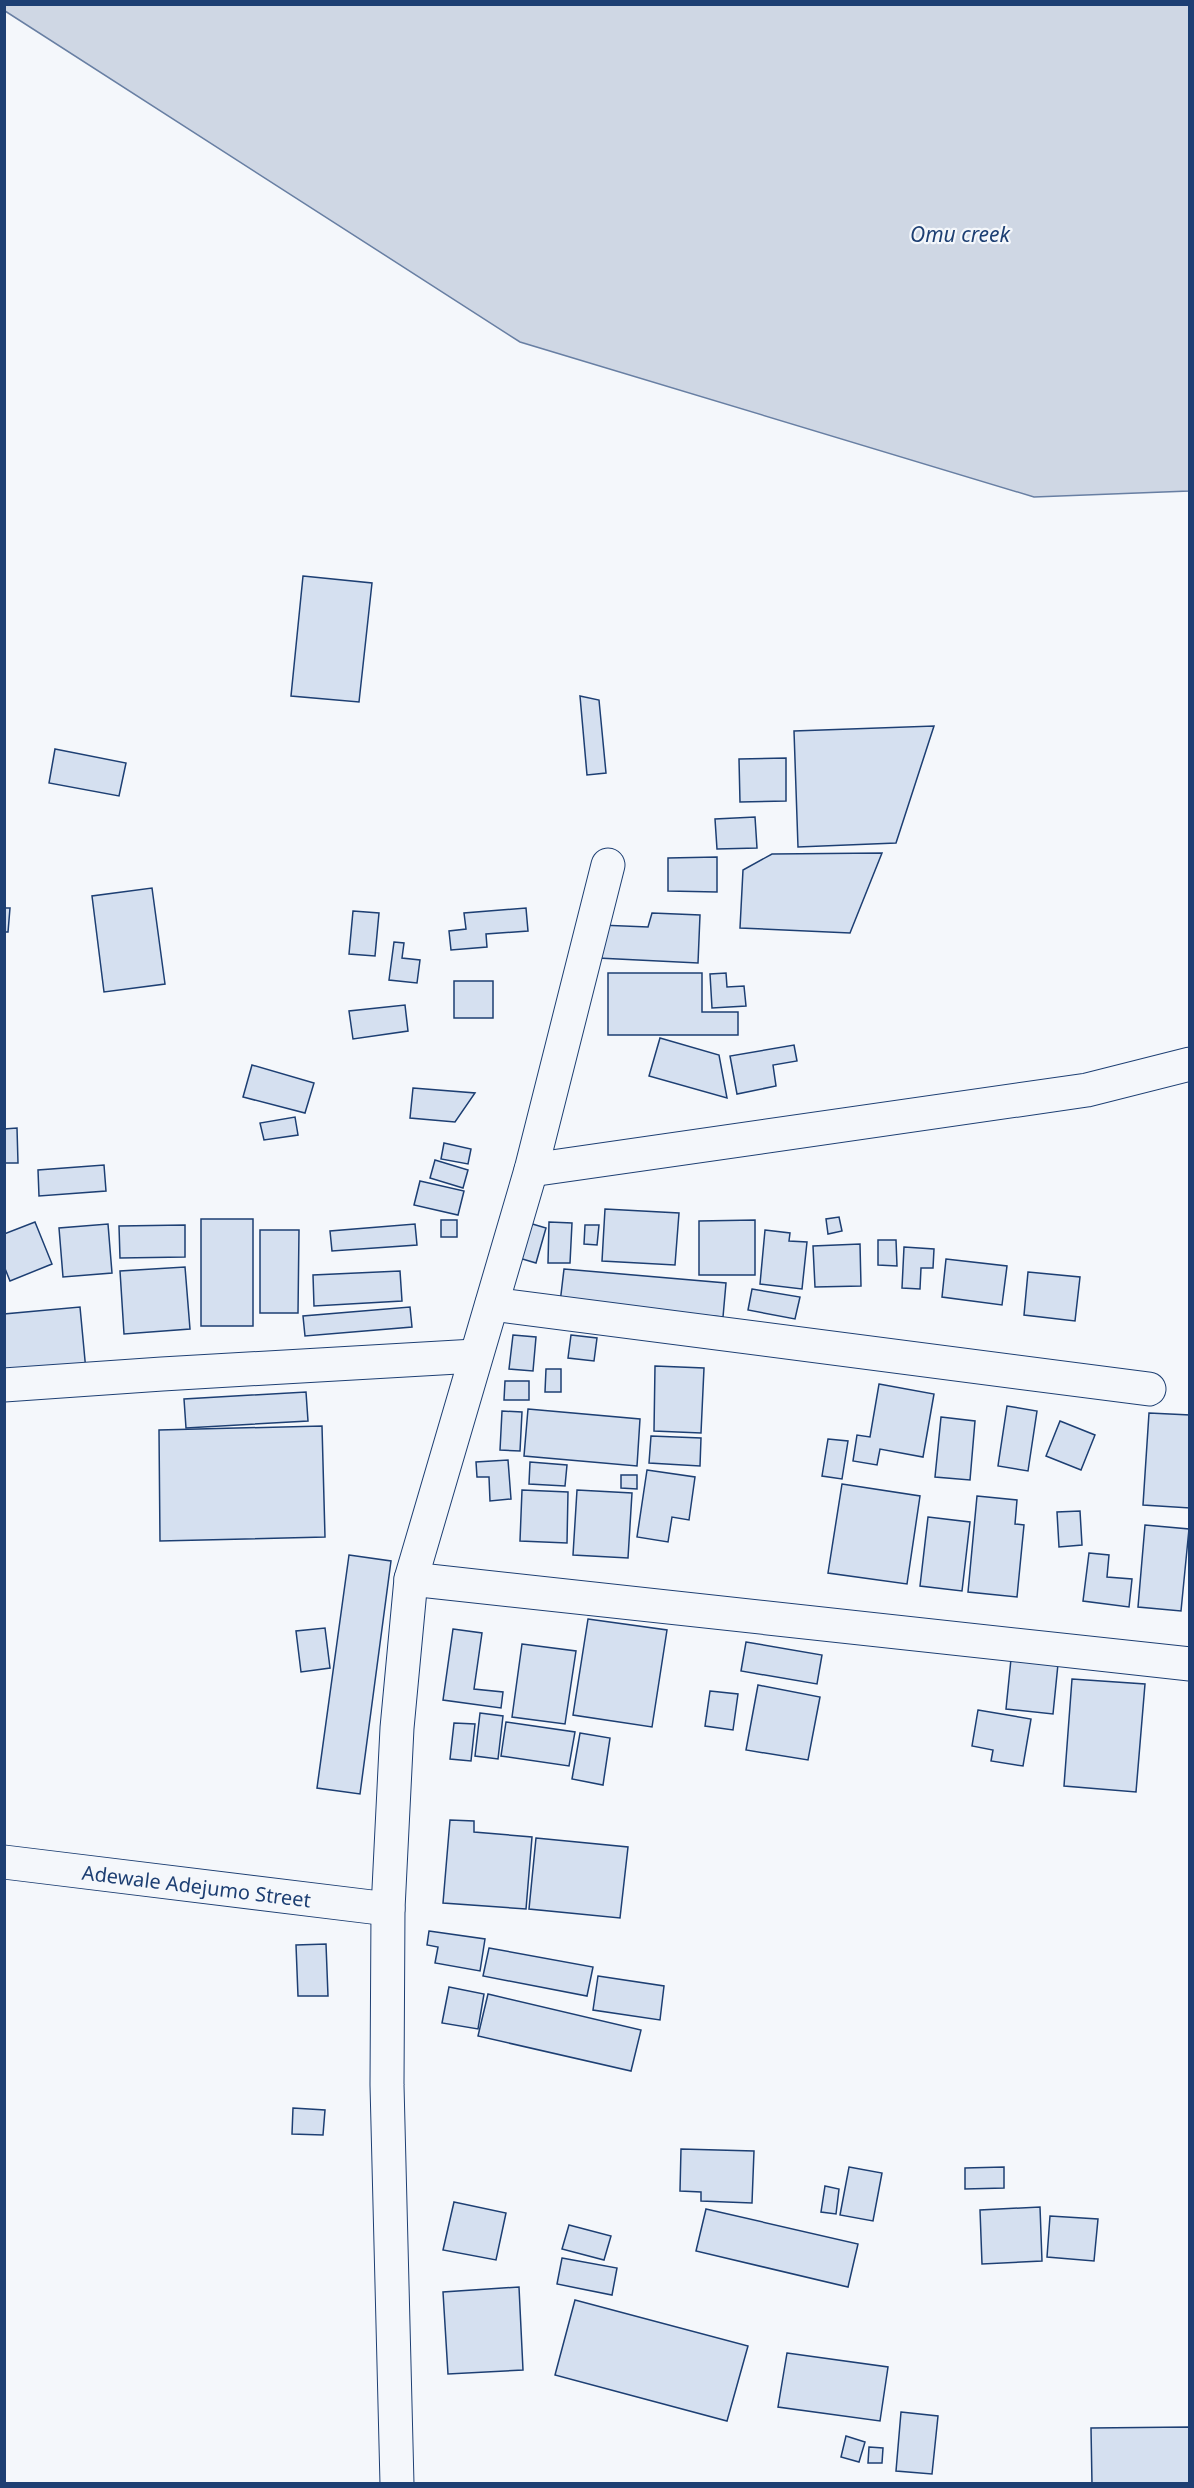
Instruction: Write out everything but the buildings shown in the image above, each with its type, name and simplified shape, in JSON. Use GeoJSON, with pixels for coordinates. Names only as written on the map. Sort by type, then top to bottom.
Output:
{"type":"FeatureCollection","features":[{"type":"Feature","properties":{"kind":"street"},"geometry":{"type":"LineString","coordinates":[[397,2484],[387,2085],[388,1909],[397,1728],[411,1580],[531,1170],[608,865]]}},
{"type":"Feature","properties":{"kind":"street"},"geometry":{"type":"LineString","coordinates":[[531,1170],[1087,1090],[1190,1064]]}},
{"type":"Feature","properties":{"kind":"street"},"geometry":{"type":"LineString","coordinates":[[492,1304],[1149,1389]]}},
{"type":"Feature","properties":{"kind":"street"},"geometry":{"type":"LineString","coordinates":[[4,1385],[475,1356]]}},
{"type":"Feature","properties":{"kind":"street"},"geometry":{"type":"LineString","coordinates":[[411,1580],[1190,1664]]}},
{"type":"Feature","properties":{"kind":"street","name":"Adewale Adejumo Street"},"geometry":{"type":"LineString","coordinates":[[4,1862],[388,1909]]}},
{"type":"Feature","properties":{"kind":"water","name":"Omu creek"},"geometry":{"type":"Polygon","coordinates":[[[5,4],[1189,5],[1189,491],[1034,497],[520,342],[5,11],[5,4]]]}}]}
